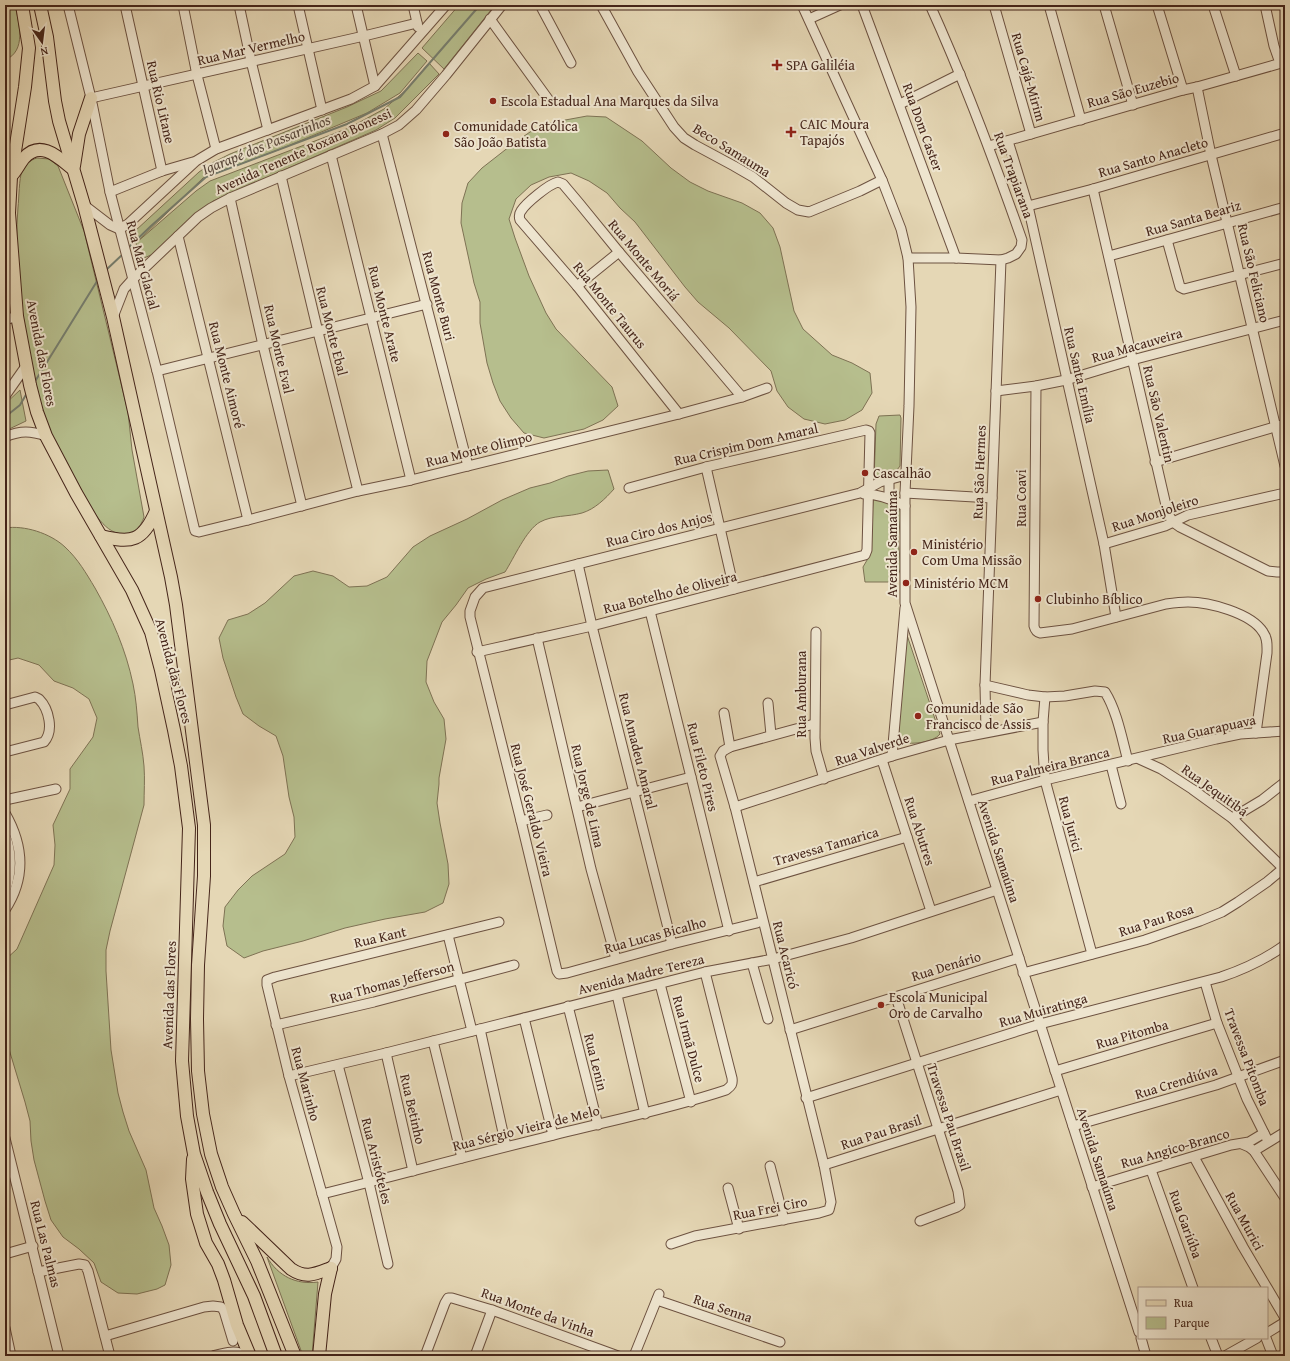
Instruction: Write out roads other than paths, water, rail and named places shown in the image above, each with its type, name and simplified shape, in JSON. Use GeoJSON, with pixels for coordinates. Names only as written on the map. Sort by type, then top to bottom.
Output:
{"type":"FeatureCollection","features":[{"type":"Feature","properties":{"kind":"main road","name":"Avenida das Flores"},"geometry":{"type":"LineString","coordinates":[[22,5],[29,48],[7,213],[9,262],[26,366],[37,412],[46,436],[76,493],[132,590],[151,632],[168,702],[181,766],[189,828],[182,1061],[187,1116],[194,1154],[207,1192],[217,1218],[254,1296],[276,1356]]}},
{"type":"Feature","properties":{"kind":"main road","name":"Avenida das Flores"},"geometry":{"type":"LineString","coordinates":[[40,5],[47,37],[59,121],[84,205],[108,296],[176,605],[204,825],[204,876],[198,965],[197,1019],[198,1071],[203,1114],[211,1154],[222,1187],[257,1261],[295,1356]]}},
{"type":"Feature","properties":{"kind":"main road"},"geometry":{"type":"LineString","coordinates":[[11,177],[25,157],[39,150],[49,151],[73,169],[79,134],[91,98]]}},
{"type":"Feature","properties":{"kind":"main road"},"geometry":{"type":"LineString","coordinates":[[101,536],[116,540],[133,540],[147,529],[156,511]]}},
{"type":"Feature","properties":{"kind":"main road"},"geometry":{"type":"LineString","coordinates":[[194,1154],[192,1179],[197,1214],[206,1243],[218,1264],[224,1280],[236,1325],[248,1356]]}},
{"type":"Feature","properties":{"kind":"main road"},"geometry":{"type":"LineString","coordinates":[[234,1214],[298,1274],[304,1276],[331,1268]]}},
{"type":"Feature","properties":{"kind":"main road"},"geometry":{"type":"LineString","coordinates":[[319,1356],[325,1294],[331,1268]]}},
{"type":"Feature","properties":{"kind":"street","name":"Rua Mar Glacial"},"geometry":{"type":"LineString","coordinates":[[68,5],[91,98],[110,192],[157,371],[195,531]]}},
{"type":"Feature","properties":{"kind":"street","name":"Rua Rio Litane"},"geometry":{"type":"LineString","coordinates":[[125,5],[162,172]]}},
{"type":"Feature","properties":{"kind":"street"},"geometry":{"type":"LineString","coordinates":[[183,5],[197,75],[216,149]]}},
{"type":"Feature","properties":{"kind":"street"},"geometry":{"type":"LineString","coordinates":[[239,5],[268,130]]}},
{"type":"Feature","properties":{"kind":"street"},"geometry":{"type":"LineString","coordinates":[[298,5],[322,110]]}},
{"type":"Feature","properties":{"kind":"street"},"geometry":{"type":"LineString","coordinates":[[356,5],[375,86]]}},
{"type":"Feature","properties":{"kind":"street"},"geometry":{"type":"LineString","coordinates":[[413,5],[420,36]]}},
{"type":"Feature","properties":{"kind":"street","name":"Avenida Tenente Roxana Bonessi"},"geometry":{"type":"LineString","coordinates":[[119,229],[128,224],[196,161],[216,149],[351,99],[375,86],[446,5]]}},
{"type":"Feature","properties":{"kind":"street","name":"Avenida Tenente Roxana Bonessi"},"geometry":{"type":"LineString","coordinates":[[113,317],[124,289],[178,236],[211,208],[230,198],[382,134],[399,125],[416,110],[502,5]]}},
{"type":"Feature","properties":{"kind":"street"},"geometry":{"type":"LineString","coordinates":[[540,5],[571,63]]}},
{"type":"Feature","properties":{"kind":"street","name":"Beco Samauma"},"geometry":{"type":"LineString","coordinates":[[601,5],[638,72],[674,127],[684,138],[753,177],[786,203],[798,210],[809,212],[860,191],[882,180]]}},
{"type":"Feature","properties":{"kind":"street","name":"Avenida Samaúma"},"geometry":{"type":"LineString","coordinates":[[802,5],[882,180],[902,229],[908,258],[911,307],[910,406],[905,493],[905,603],[1138,1329]]}},
{"type":"Feature","properties":{"kind":"street"},"geometry":{"type":"LineString","coordinates":[[809,19],[840,5]]}},
{"type":"Feature","properties":{"kind":"street","name":"Rua Dom Caster"},"geometry":{"type":"LineString","coordinates":[[862,5],[956,258]]}},
{"type":"Feature","properties":{"kind":"street","name":"Rua Trapiarana"},"geometry":{"type":"LineString","coordinates":[[908,258],[1000,260],[1016,254],[1021,247],[1022,240],[989,146],[930,5]]}},
{"type":"Feature","properties":{"kind":"street","name":"Rua Cajá-Mirim"},"geometry":{"type":"LineString","coordinates":[[994,5],[1031,134]]}},
{"type":"Feature","properties":{"kind":"street"},"geometry":{"type":"LineString","coordinates":[[1049,5],[1081,120]]}},
{"type":"Feature","properties":{"kind":"street"},"geometry":{"type":"LineString","coordinates":[[1104,5],[1133,104]]}},
{"type":"Feature","properties":{"kind":"street"},"geometry":{"type":"LineString","coordinates":[[1157,5],[1183,90]]}},
{"type":"Feature","properties":{"kind":"street"},"geometry":{"type":"LineString","coordinates":[[1213,5],[1236,76]]}},
{"type":"Feature","properties":{"kind":"street"},"geometry":{"type":"LineString","coordinates":[[1265,5],[1274,46],[1282,62]]}},
{"type":"Feature","properties":{"kind":"street"},"geometry":{"type":"LineString","coordinates":[[490,19],[548,99]]}},
{"type":"Feature","properties":{"kind":"street","name":"Rua Mar Vermelho"},"geometry":{"type":"LineString","coordinates":[[91,98],[197,75],[251,61],[417,23]]}},
{"type":"Feature","properties":{"kind":"street","name":"Rua São Euzebio"},"geometry":{"type":"LineString","coordinates":[[989,146],[1282,62]]}},
{"type":"Feature","properties":{"kind":"street"},"geometry":{"type":"LineString","coordinates":[[900,104],[960,74]]}},
{"type":"Feature","properties":{"kind":"street","name":"Rua São Feliciano"},"geometry":{"type":"LineString","coordinates":[[1197,87],[1211,155],[1285,466]]}},
{"type":"Feature","properties":{"kind":"street","name":"Rua Santo Anacleto"},"geometry":{"type":"LineString","coordinates":[[1028,206],[1093,189],[1285,133]]}},
{"type":"Feature","properties":{"kind":"street","name":"Rua Monte Buri"},"geometry":{"type":"LineString","coordinates":[[382,134],[468,466]]}},
{"type":"Feature","properties":{"kind":"street","name":"Rua Santa Emília"},"geometry":{"type":"LineString","coordinates":[[1008,141],[1028,206],[1104,544],[1116,618]]}},
{"type":"Feature","properties":{"kind":"street","name":"Rua Monte Arate"},"geometry":{"type":"LineString","coordinates":[[332,155],[411,480]]}},
{"type":"Feature","properties":{"kind":"street"},"geometry":{"type":"LineString","coordinates":[[110,192],[196,161]]}},
{"type":"Feature","properties":{"kind":"street","name":"Rua Monte Ebal"},"geometry":{"type":"LineString","coordinates":[[281,176],[358,491]]}},
{"type":"Feature","properties":{"kind":"street","name":"Rua Monte Moriá"},"geometry":{"type":"LineString","coordinates":[[519,215],[520,212],[536,196],[554,183],[558,182],[563,184],[742,397]]}},
{"type":"Feature","properties":{"kind":"street","name":"Rua São Valentin"},"geometry":{"type":"LineString","coordinates":[[1093,189],[1155,462],[1168,514],[1173,522]]}},
{"type":"Feature","properties":{"kind":"street","name":"Rua Monte Eval"},"geometry":{"type":"LineString","coordinates":[[230,198],[263,345],[302,506]]}},
{"type":"Feature","properties":{"kind":"street"},"geometry":{"type":"LineString","coordinates":[[84,205],[110,225],[119,229]]}},
{"type":"Feature","properties":{"kind":"street","name":"Rua Santa Beariz"},"geometry":{"type":"LineString","coordinates":[[1109,256],[1285,207]]}},
{"type":"Feature","properties":{"kind":"street","name":"Rua Monte Taurus"},"geometry":{"type":"LineString","coordinates":[[519,215],[520,220],[577,286],[679,414]]}},
{"type":"Feature","properties":{"kind":"street","name":"Rua Monte Aimoré"},"geometry":{"type":"LineString","coordinates":[[178,236],[248,520]]}},
{"type":"Feature","properties":{"kind":"street"},"geometry":{"type":"LineString","coordinates":[[1167,240],[1180,287],[1182,289],[1285,263]]}},
{"type":"Feature","properties":{"kind":"street"},"geometry":{"type":"LineString","coordinates":[[577,286],[619,252]]}},
{"type":"Feature","properties":{"kind":"street","name":"Rua São Hermes"},"geometry":{"type":"LineString","coordinates":[[986,732],[985,685],[1000,260]]}},
{"type":"Feature","properties":{"kind":"street"},"geometry":{"type":"LineString","coordinates":[[157,371],[427,304]]}},
{"type":"Feature","properties":{"kind":"street"},"geometry":{"type":"LineString","coordinates":[[5,320],[17,316]]}},
{"type":"Feature","properties":{"kind":"street","name":"Rua Macauveira"},"geometry":{"type":"LineString","coordinates":[[996,391],[1036,386],[1066,380],[1132,360],[1285,320]]}},
{"type":"Feature","properties":{"kind":"street"},"geometry":{"type":"LineString","coordinates":[[5,396],[26,366]]}},
{"type":"Feature","properties":{"kind":"street","name":"Rua Coavi"},"geometry":{"type":"LineString","coordinates":[[1036,386],[1034,626],[1037,633],[1044,633],[1072,630],[1116,618]]}},
{"type":"Feature","properties":{"kind":"street","name":"Rua Monte Olimpo"},"geometry":{"type":"LineString","coordinates":[[195,531],[199,532],[358,491],[411,480],[679,414],[742,397],[767,388]]}},
{"type":"Feature","properties":{"kind":"street"},"geometry":{"type":"LineString","coordinates":[[1155,462],[1285,424]]}},
{"type":"Feature","properties":{"kind":"street","name":"Rua Crispim Dom Amaral"},"geometry":{"type":"LineString","coordinates":[[629,488],[706,467],[866,430],[870,433],[866,492]]}},
{"type":"Feature","properties":{"kind":"street"},"geometry":{"type":"LineString","coordinates":[[5,437],[25,432],[46,436]]}},
{"type":"Feature","properties":{"kind":"street"},"geometry":{"type":"LineString","coordinates":[[706,467],[734,589]]}},
{"type":"Feature","properties":{"kind":"street","name":"Rua Ciro dos Anjos"},"geometry":{"type":"LineString","coordinates":[[478,652],[470,611],[475,597],[484,588],[866,492],[880,482],[906,475]]}},
{"type":"Feature","properties":{"kind":"street"},"geometry":{"type":"LineString","coordinates":[[889,479],[889,498]]}},
{"type":"Feature","properties":{"kind":"street"},"geometry":{"type":"LineString","coordinates":[[866,492],[889,498],[905,506]]}},
{"type":"Feature","properties":{"kind":"street","name":"Rua Botelho de Oliveira"},"geometry":{"type":"LineString","coordinates":[[478,652],[592,626],[865,555],[867,553],[866,492]]}},
{"type":"Feature","properties":{"kind":"street"},"geometry":{"type":"LineString","coordinates":[[905,493],[992,498]]}},
{"type":"Feature","properties":{"kind":"street","name":"Rua Monjoleiro"},"geometry":{"type":"LineString","coordinates":[[1104,544],[1165,526],[1188,515],[1285,493]]}},
{"type":"Feature","properties":{"kind":"street"},"geometry":{"type":"LineString","coordinates":[[1173,522],[1180,527],[1268,571],[1285,572]]}},
{"type":"Feature","properties":{"kind":"street","name":"Rua Amadeu Amaral"},"geometry":{"type":"LineString","coordinates":[[578,564],[592,626],[672,944]]}},
{"type":"Feature","properties":{"kind":"street"},"geometry":{"type":"LineString","coordinates":[[1116,618],[1166,604],[1189,602],[1222,608],[1245,617],[1256,624],[1263,632],[1267,640],[1267,653],[1256,732]]}},
{"type":"Feature","properties":{"kind":"street"},"geometry":{"type":"LineString","coordinates":[[892,756],[905,603]]}},
{"type":"Feature","properties":{"kind":"street","name":"Rua Fileto Pires"},"geometry":{"type":"LineString","coordinates":[[650,611],[729,931]]}},
{"type":"Feature","properties":{"kind":"street","name":"Rua Amburana"},"geometry":{"type":"LineString","coordinates":[[816,632],[814,724],[816,751],[824,779]]}},
{"type":"Feature","properties":{"kind":"street","name":"Rua Jorge de Lima"},"geometry":{"type":"LineString","coordinates":[[537,638],[591,869],[616,959]]}},
{"type":"Feature","properties":{"kind":"street","name":"Rua José Geraldo Vieira"},"geometry":{"type":"LineString","coordinates":[[478,652],[521,821],[555,967],[559,974]]}},
{"type":"Feature","properties":{"kind":"street"},"geometry":{"type":"LineString","coordinates":[[985,685],[1028,695],[1045,697],[1065,696],[1095,691],[1105,692],[1110,702],[1128,761]]}},
{"type":"Feature","properties":{"kind":"street","name":"Rua Jurici"},"geometry":{"type":"LineString","coordinates":[[1045,697],[1043,722],[1045,780],[1092,954]]}},
{"type":"Feature","properties":{"kind":"street"},"geometry":{"type":"LineString","coordinates":[[5,705],[35,698],[41,700],[48,714],[50,731],[44,742],[5,752]]}},
{"type":"Feature","properties":{"kind":"street"},"geometry":{"type":"LineString","coordinates":[[768,703],[771,735]]}},
{"type":"Feature","properties":{"kind":"street"},"geometry":{"type":"LineString","coordinates":[[724,713],[730,747],[814,724]]}},
{"type":"Feature","properties":{"kind":"street","name":"Rua Valverde"},"geometry":{"type":"LineString","coordinates":[[735,807],[892,756],[949,740],[1043,722]]}},
{"type":"Feature","properties":{"kind":"street","name":"Rua Guarapuava"},"geometry":{"type":"LineString","coordinates":[[1138,759],[1216,739],[1256,732],[1285,731]]}},
{"type":"Feature","properties":{"kind":"street","name":"Rua Acaricó"},"geometry":{"type":"LineString","coordinates":[[730,747],[721,752],[720,756],[735,807],[806,1098],[824,1165]]}},
{"type":"Feature","properties":{"kind":"street","name":"Rua Palmeira Branca"},"geometry":{"type":"LineString","coordinates":[[969,801],[1045,780],[1138,759]]}},
{"type":"Feature","properties":{"kind":"street","name":"Rua Jequitibá"},"geometry":{"type":"LineString","coordinates":[[1138,759],[1167,773],[1232,818],[1284,869]]}},
{"type":"Feature","properties":{"kind":"street","name":"Rua Abutres"},"geometry":{"type":"LineString","coordinates":[[882,760],[931,911]]}},
{"type":"Feature","properties":{"kind":"street"},"geometry":{"type":"LineString","coordinates":[[1111,765],[1121,804]]}},
{"type":"Feature","properties":{"kind":"street"},"geometry":{"type":"LineString","coordinates":[[576,807],[691,777]]}},
{"type":"Feature","properties":{"kind":"street"},"geometry":{"type":"LineString","coordinates":[[1232,818],[1262,800],[1285,782]]}},
{"type":"Feature","properties":{"kind":"street"},"geometry":{"type":"LineString","coordinates":[[5,800],[56,789]]}},
{"type":"Feature","properties":{"kind":"street"},"geometry":{"type":"LineString","coordinates":[[5,813],[16,836],[19,848],[20,868],[15,894],[5,910]]}},
{"type":"Feature","properties":{"kind":"street"},"geometry":{"type":"LineString","coordinates":[[521,821],[547,815]]}},
{"type":"Feature","properties":{"kind":"street"},"geometry":{"type":"LineString","coordinates":[[5,834],[8,842],[11,864],[5,892]]}},
{"type":"Feature","properties":{"kind":"street","name":"Travessa Tamarica"},"geometry":{"type":"LineString","coordinates":[[754,882],[907,837]]}},
{"type":"Feature","properties":{"kind":"street","name":"Rua Pau Rosa"},"geometry":{"type":"LineString","coordinates":[[1023,972],[1145,940],[1205,919],[1222,912],[1238,902],[1284,869]]}},
{"type":"Feature","properties":{"kind":"street","name":"Avenida Madre Tereza"},"geometry":{"type":"LineString","coordinates":[[289,1076],[386,1053],[705,972],[773,960],[851,938],[997,890]]}},
{"type":"Feature","properties":{"kind":"street","name":"Rua Kant"},"geometry":{"type":"LineString","coordinates":[[268,980],[275,977],[499,922]]}},
{"type":"Feature","properties":{"kind":"street","name":"Rua Lucas Bicalho"},"geometry":{"type":"LineString","coordinates":[[559,974],[757,923]]}},
{"type":"Feature","properties":{"kind":"street"},"geometry":{"type":"LineString","coordinates":[[448,935],[458,979],[476,1030],[506,1146]]}},
{"type":"Feature","properties":{"kind":"street","name":"Rua Muiratinga"},"geometry":{"type":"LineString","coordinates":[[806,1098],[1040,1024],[1205,982],[1240,970],[1285,945]]}},
{"type":"Feature","properties":{"kind":"street","name":"Rua Denário"},"geometry":{"type":"LineString","coordinates":[[790,1030],[1019,958]]}},
{"type":"Feature","properties":{"kind":"street"},"geometry":{"type":"LineString","coordinates":[[752,963],[768,1019]]}},
{"type":"Feature","properties":{"kind":"street","name":"Rua Thomas Jefferson"},"geometry":{"type":"LineString","coordinates":[[276,1026],[514,965]]}},
{"type":"Feature","properties":{"kind":"street","name":"Rua Sérgio Vieira de Melo"},"geometry":{"type":"LineString","coordinates":[[322,1194],[369,1183],[506,1146],[645,1114],[691,1102],[726,1090],[733,1083],[705,972]]}},
{"type":"Feature","properties":{"kind":"street","name":"Rua Marinho"},"geometry":{"type":"LineString","coordinates":[[268,980],[267,985],[276,1026],[337,1247],[336,1259],[331,1268]]}},
{"type":"Feature","properties":{"kind":"street","name":"Travessa Pitomba"},"geometry":{"type":"LineString","coordinates":[[1205,982],[1217,1023],[1238,1077],[1249,1104],[1266,1137]]}},
{"type":"Feature","properties":{"kind":"street","name":"Rua Irmã Dulce"},"geometry":{"type":"LineString","coordinates":[[660,984],[691,1102]]}},
{"type":"Feature","properties":{"kind":"street"},"geometry":{"type":"LineString","coordinates":[[617,995],[645,1114]]}},
{"type":"Feature","properties":{"kind":"street","name":"Travessa Pau Brasil"},"geometry":{"type":"LineString","coordinates":[[896,996],[937,1129],[958,1191],[960,1205],[920,1220]]}},
{"type":"Feature","properties":{"kind":"street","name":"Rua Lenin"},"geometry":{"type":"LineString","coordinates":[[568,1006],[598,1125]]}},
{"type":"Feature","properties":{"kind":"street"},"geometry":{"type":"LineString","coordinates":[[524,1018],[553,1135]]}},
{"type":"Feature","properties":{"kind":"street","name":"Rua Pitomba"},"geometry":{"type":"LineString","coordinates":[[1055,1071],[1217,1023]]}},
{"type":"Feature","properties":{"kind":"street"},"geometry":{"type":"LineString","coordinates":[[433,1041],[462,1158]]}},
{"type":"Feature","properties":{"kind":"street","name":"Rua Betinho"},"geometry":{"type":"LineString","coordinates":[[386,1053],[413,1171]]}},
{"type":"Feature","properties":{"kind":"street","name":"Rua Crendiúva"},"geometry":{"type":"LineString","coordinates":[[1074,1126],[1216,1085],[1285,1060]]}},
{"type":"Feature","properties":{"kind":"street","name":"Rua Aristóteles"},"geometry":{"type":"LineString","coordinates":[[338,1065],[369,1183],[388,1264]]}},
{"type":"Feature","properties":{"kind":"street","name":"Rua Pau Brasil"},"geometry":{"type":"LineString","coordinates":[[824,1165],[1061,1090]]}},
{"type":"Feature","properties":{"kind":"street"},"geometry":{"type":"LineString","coordinates":[[1254,1151],[1266,1137],[1285,1132]]}},
{"type":"Feature","properties":{"kind":"street","name":"Rua Angico-Branco"},"geometry":{"type":"LineString","coordinates":[[1092,1187],[1231,1145],[1242,1144],[1266,1137]]}},
{"type":"Feature","properties":{"kind":"street","name":"Rua Las Palmas"},"geometry":{"type":"LineString","coordinates":[[5,1138],[33,1246],[59,1356]]}},
{"type":"Feature","properties":{"kind":"street"},"geometry":{"type":"LineString","coordinates":[[1242,1144],[1254,1151],[1285,1198]]}},
{"type":"Feature","properties":{"kind":"street","name":"Rua Murici"},"geometry":{"type":"LineString","coordinates":[[1194,1157],[1267,1287]]}},
{"type":"Feature","properties":{"kind":"street","name":"Rua Frei Ciro"},"geometry":{"type":"LineString","coordinates":[[671,1244],[695,1236],[738,1229],[829,1210],[831,1202],[824,1165]]}},
{"type":"Feature","properties":{"kind":"street"},"geometry":{"type":"LineString","coordinates":[[770,1166],[784,1220]]}},
{"type":"Feature","properties":{"kind":"street","name":"Rua Gariúba"},"geometry":{"type":"LineString","coordinates":[[1152,1170],[1194,1287]]}},
{"type":"Feature","properties":{"kind":"street"},"geometry":{"type":"LineString","coordinates":[[728,1188],[738,1229]]}},
{"type":"Feature","properties":{"kind":"street"},"geometry":{"type":"LineString","coordinates":[[5,1254],[33,1246]]}},
{"type":"Feature","properties":{"kind":"street"},"geometry":{"type":"LineString","coordinates":[[38,1272],[79,1264],[85,1265],[88,1271],[110,1356]]}},
{"type":"Feature","properties":{"kind":"street","name":"Rua Murici"},"geometry":{"type":"LineString","coordinates":[[1268,1289],[1285,1318]]}},
{"type":"Feature","properties":{"kind":"street","name":"Rua Senna"},"geometry":{"type":"LineString","coordinates":[[634,1356],[658,1297],[780,1342]]}},
{"type":"Feature","properties":{"kind":"street","name":"Rua Monte da Vinha"},"geometry":{"type":"LineString","coordinates":[[425,1356],[448,1298],[458,1299],[492,1310],[618,1356]]}},
{"type":"Feature","properties":{"kind":"street"},"geometry":{"type":"LineString","coordinates":[[105,1336],[204,1307],[213,1306],[221,1307],[224,1311],[233,1341]]}},
{"type":"Feature","properties":{"kind":"street"},"geometry":{"type":"LineString","coordinates":[[478,1355],[492,1310]]}},
{"type":"Feature","properties":{"kind":"street"},"geometry":{"type":"LineString","coordinates":[[1268,1332],[1285,1322]]}},
{"type":"Feature","properties":{"kind":"street"},"geometry":{"type":"LineString","coordinates":[[226,1352],[233,1341],[236,1325]]}},
{"type":"Feature","properties":{"kind":"street"},"geometry":{"type":"LineString","coordinates":[[5,1328],[11,1356]]}},
{"type":"Feature","properties":{"kind":"street"},"geometry":{"type":"LineString","coordinates":[[1141,1339],[1146,1356]]}},
{"type":"Feature","properties":{"kind":"street"},"geometry":{"type":"LineString","coordinates":[[1211,1339],[1218,1356]]}},
{"type":"Feature","properties":{"kind":"street"},"geometry":{"type":"LineString","coordinates":[[1225,1356],[1256,1339]]}},
{"type":"Feature","properties":{"kind":"street"},"geometry":{"type":"LineString","coordinates":[[1266,1339],[1273,1356]]}},
{"type":"Feature","properties":{"kind":"street"},"geometry":{"type":"LineString","coordinates":[[213,1356],[226,1352],[242,1353],[248,1356]]}},
{"type":"Feature","properties":{"kind":"waterway","name":"Igarapé dos Passarinhos"},"geometry":{"type":"LineString","coordinates":[[127,249],[206,177],[347,124],[400,97],[480,5]]}},
{"type":"Feature","properties":{"kind":"waterway","name":"Igarapé dos Passarinhos"},"geometry":{"type":"LineString","coordinates":[[106,270],[123,254]]}},
{"type":"Feature","properties":{"kind":"waterway","name":"Igarapé dos Passarinhos"},"geometry":{"type":"LineString","coordinates":[[34,383],[99,278]]}},
{"type":"Feature","properties":{"kind":"waterway","name":"Igarapé dos Passarinhos"},"geometry":{"type":"LineString","coordinates":[[5,417],[20,405],[27,393]]}},
{"type":"Feature","properties":{"kind":"place","name":"SPA Galiléia"},"geometry":{"type":"Point","coordinates":[777,65]}},
{"type":"Feature","properties":{"kind":"place","name":"Escola Estadual Ana Marques da Silva"},"geometry":{"type":"Point","coordinates":[493,101]}},
{"type":"Feature","properties":{"kind":"place","name":"CAIC Moura Tapajós"},"geometry":{"type":"Point","coordinates":[791,132]}},
{"type":"Feature","properties":{"kind":"place","name":"Comunidade Católica São João Batista"},"geometry":{"type":"Point","coordinates":[446,134]}},
{"type":"Feature","properties":{"kind":"place","name":"Cascalhão"},"geometry":{"type":"Point","coordinates":[865,473]}},
{"type":"Feature","properties":{"kind":"place","name":"Ministério Com Uma Missão"},"geometry":{"type":"Point","coordinates":[914,552]}},
{"type":"Feature","properties":{"kind":"place","name":"Ministério MCM"},"geometry":{"type":"Point","coordinates":[906,583]}},
{"type":"Feature","properties":{"kind":"place","name":"Clubinho Bíblico"},"geometry":{"type":"Point","coordinates":[1038,599]}},
{"type":"Feature","properties":{"kind":"place","name":"Comunidade São Francisco de Assis"},"geometry":{"type":"Point","coordinates":[918,716]}},
{"type":"Feature","properties":{"kind":"place","name":"Escola Municipal Oro de Carvalho"},"geometry":{"type":"Point","coordinates":[881,1005]}}]}
